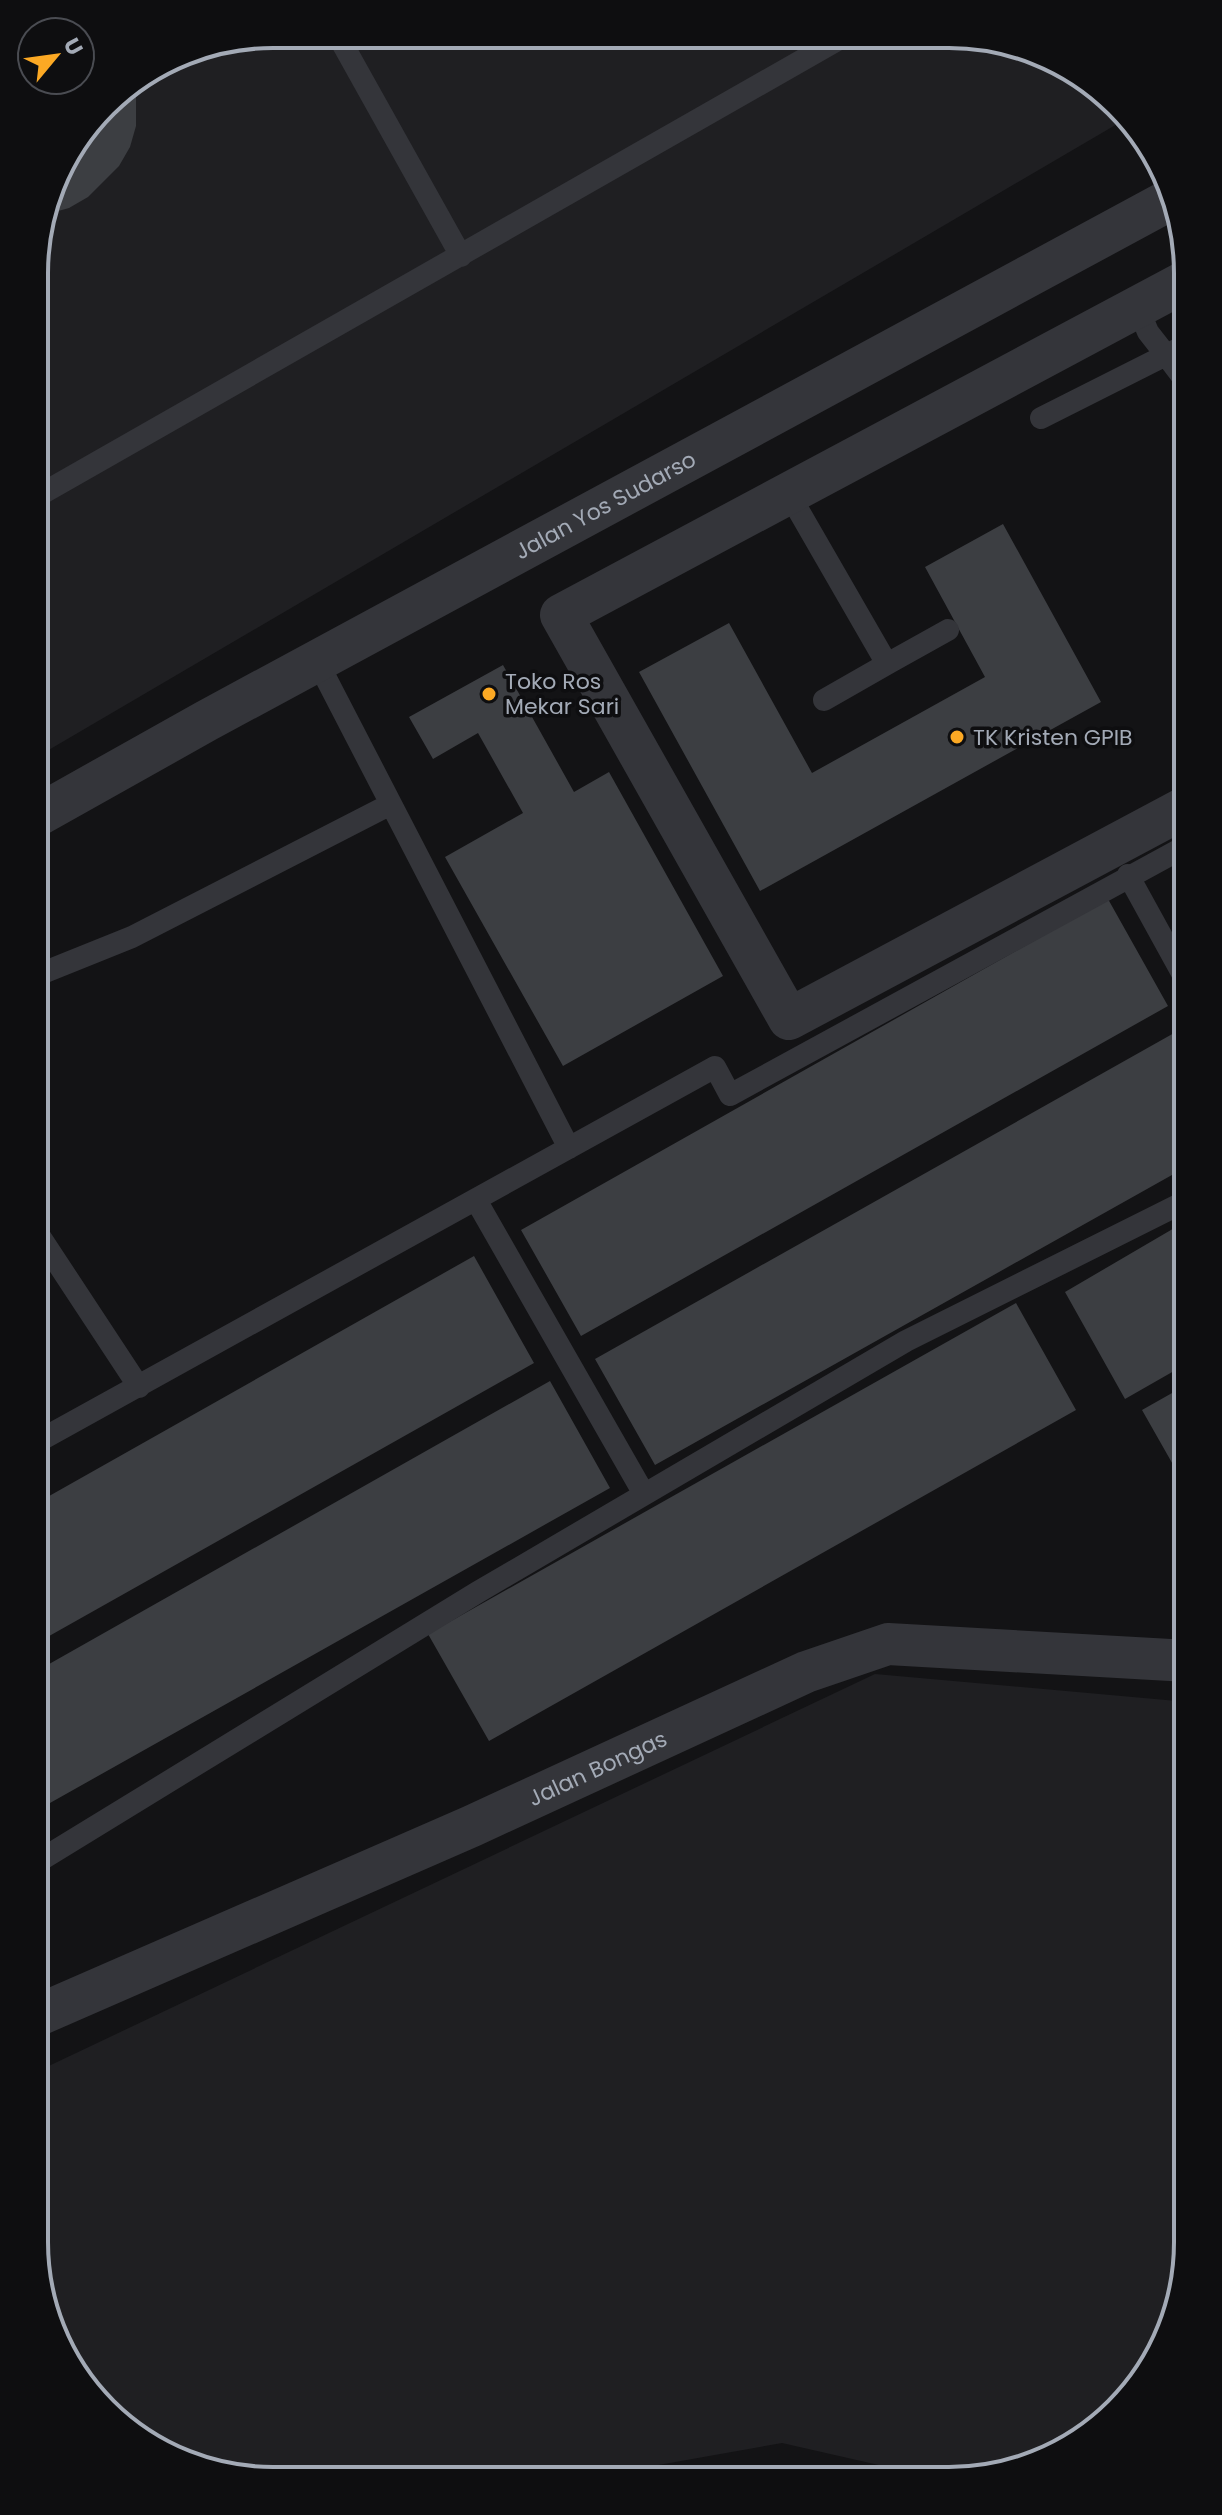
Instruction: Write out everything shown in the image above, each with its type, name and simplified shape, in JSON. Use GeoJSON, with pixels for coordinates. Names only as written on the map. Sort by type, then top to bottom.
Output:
{"type":"FeatureCollection","features":[{"type":"Feature","properties":{"kind":"street","name":"Jalan Yos Sudarso"},"geometry":{"type":"LineString","coordinates":[[48,810],[1163,204]]}},
{"type":"Feature","properties":{"kind":"street"},"geometry":{"type":"LineString","coordinates":[[1174,288],[561,615],[789,1019],[1174,813]]}},
{"type":"Feature","properties":{"kind":"street","name":"Jalan Bongas"},"geometry":{"type":"LineString","coordinates":[[48,2011],[472,1826],[806,1672],[888,1644],[1174,1660]]}},
{"type":"Feature","properties":{"kind":"lane"},"geometry":{"type":"LineString","coordinates":[[345,48],[461,256]]}},
{"type":"Feature","properties":{"kind":"lane"},"geometry":{"type":"LineString","coordinates":[[48,490],[824,48]]}},
{"type":"Feature","properties":{"kind":"lane"},"geometry":{"type":"LineString","coordinates":[[1138,308],[1148,332],[1174,366]]}},
{"type":"Feature","properties":{"kind":"lane"},"geometry":{"type":"LineString","coordinates":[[1041,418],[1174,351]]}},
{"type":"Feature","properties":{"kind":"lane"},"geometry":{"type":"LineString","coordinates":[[789,494],[887,664]]}},
{"type":"Feature","properties":{"kind":"lane"},"geometry":{"type":"LineString","coordinates":[[824,700],[948,630]]}},
{"type":"Feature","properties":{"kind":"lane"},"geometry":{"type":"LineString","coordinates":[[317,661],[569,1148]]}},
{"type":"Feature","properties":{"kind":"lane"},"geometry":{"type":"LineString","coordinates":[[48,971],[132,937],[391,804]]}},
{"type":"Feature","properties":{"kind":"lane"},"geometry":{"type":"LineString","coordinates":[[48,1436],[715,1067],[730,1095],[1174,852]]}},
{"type":"Feature","properties":{"kind":"lane"},"geometry":{"type":"LineString","coordinates":[[1128,875],[1174,959]]}},
{"type":"Feature","properties":{"kind":"lane"},"geometry":{"type":"LineString","coordinates":[[476,1200],[644,1494]]}},
{"type":"Feature","properties":{"kind":"lane"},"geometry":{"type":"LineString","coordinates":[[48,1855],[478,1592],[906,1341],[1174,1207]]}},
{"type":"Feature","properties":{"kind":"lane"},"geometry":{"type":"LineString","coordinates":[[48,1249],[139,1387]]}},
{"type":"Feature","properties":{"kind":"shaded area"},"geometry":{"type":"Polygon","coordinates":[[[258,48],[964,48],[993,52],[1048,71],[1074,86],[1117,124],[48,750],[48,258],[52,229],[65,187],[86,148],[125,104],[161,78],[201,60],[258,48]]]}},
{"type":"Feature","properties":{"kind":"shaded area"},"geometry":{"type":"Polygon","coordinates":[[[875,1674],[1174,1701],[1174,2257],[1170,2286],[1157,2328],[1144,2354],[1118,2390],[1074,2429],[1021,2455],[978,2465],[887,2467],[782,2443],[647,2467],[273,2467],[244,2465],[187,2450],[161,2437],[114,2401],[86,2367],[60,2314],[48,2257],[48,2066],[875,1674]]]}},
{"type":"Feature","properties":{"kind":"building"},"geometry":{"type":"Polygon","coordinates":[[[136,95],[136,126],[130,147],[119,166],[88,197],[57,211],[65,187],[86,148],[104,125],[136,95]]]}},
{"type":"Feature","properties":{"kind":"building","name":"TK Kristen GPIB"},"geometry":{"type":"Polygon","coordinates":[[[1003,524],[1101,702],[760,891],[639,672],[729,623],[812,773],[985,677],[925,567],[1003,524]]]}},
{"type":"Feature","properties":{"kind":"building"},"geometry":{"type":"Polygon","coordinates":[[[503,665],[574,792],[609,772],[723,976],[563,1066],[445,857],[523,813],[478,733],[433,759],[409,717],[503,665]]]}},
{"type":"Feature","properties":{"kind":"building"},"geometry":{"type":"Polygon","coordinates":[[[1108,899],[1168,1006],[581,1336],[521,1230],[1108,899]]]}},
{"type":"Feature","properties":{"kind":"building"},"geometry":{"type":"Polygon","coordinates":[[[1174,1033],[1174,1174],[655,1465],[595,1359],[1174,1033]]]}},
{"type":"Feature","properties":{"kind":"building"},"geometry":{"type":"Polygon","coordinates":[[[1174,1228],[1174,1371],[1125,1399],[1065,1292],[1174,1228]]]}},
{"type":"Feature","properties":{"kind":"building"},"geometry":{"type":"Polygon","coordinates":[[[474,1256],[534,1363],[48,1637],[48,1497],[474,1256]]]}},
{"type":"Feature","properties":{"kind":"building"},"geometry":{"type":"Polygon","coordinates":[[[1016,1303],[1076,1410],[489,1741],[428,1634],[1016,1303]]]}},
{"type":"Feature","properties":{"kind":"building"},"geometry":{"type":"Polygon","coordinates":[[[550,1381],[610,1488],[48,1804],[48,1665],[550,1381]]]}},
{"type":"Feature","properties":{"kind":"building"},"geometry":{"type":"Polygon","coordinates":[[[1174,1392],[1174,1466],[1142,1410],[1174,1392]]]}},
{"type":"Feature","properties":{"kind":"place","name":"Toko Ros Mekar Sari"},"geometry":{"type":"Point","coordinates":[489,694]}},
{"type":"Feature","properties":{"kind":"place","name":"TK Kristen GPIB"},"geometry":{"type":"Point","coordinates":[957,737]}}]}
